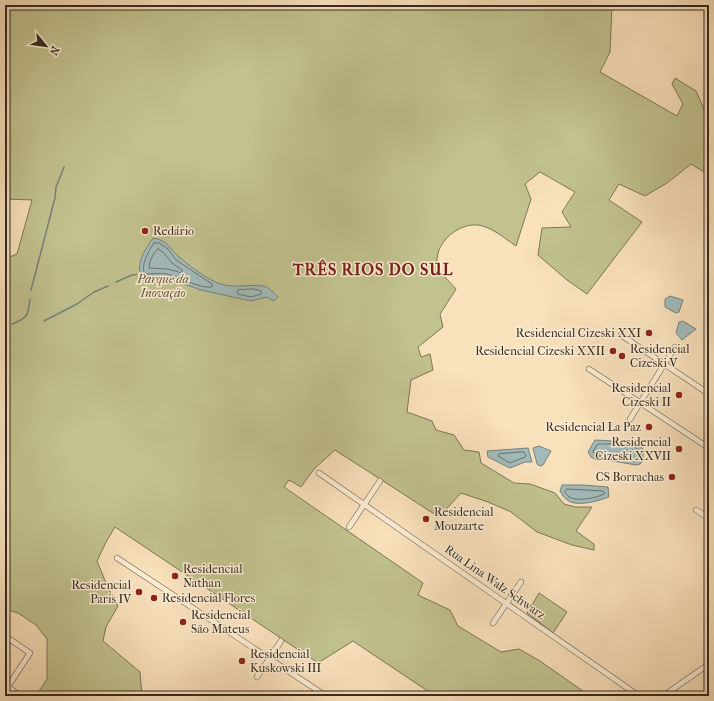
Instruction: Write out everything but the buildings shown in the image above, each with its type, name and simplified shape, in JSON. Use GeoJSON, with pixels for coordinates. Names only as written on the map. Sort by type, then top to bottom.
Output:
{"type":"FeatureCollection","features":[{"type":"Feature","properties":{"kind":"street"},"geometry":{"type":"LineString","coordinates":[[621,335],[709,394]]}},
{"type":"Feature","properties":{"kind":"street"},"geometry":{"type":"LineString","coordinates":[[630,419],[675,347]]}},
{"type":"Feature","properties":{"kind":"street"},"geometry":{"type":"LineString","coordinates":[[589,369],[709,448]]}},
{"type":"Feature","properties":{"kind":"street","name":"Rua Lina Walz Schwarz"},"geometry":{"type":"LineString","coordinates":[[319,472],[639,696]]}},
{"type":"Feature","properties":{"kind":"street"},"geometry":{"type":"LineString","coordinates":[[349,527],[380,481]]}},
{"type":"Feature","properties":{"kind":"street"},"geometry":{"type":"LineString","coordinates":[[696,510],[709,518]]}},
{"type":"Feature","properties":{"kind":"street"},"geometry":{"type":"LineString","coordinates":[[117,558],[326,696]]}},
{"type":"Feature","properties":{"kind":"street"},"geometry":{"type":"LineString","coordinates":[[493,623],[521,582]]}},
{"type":"Feature","properties":{"kind":"street"},"geometry":{"type":"LineString","coordinates":[[5,636],[30,653],[6,688],[21,696]]}},
{"type":"Feature","properties":{"kind":"street"},"geometry":{"type":"LineString","coordinates":[[257,677],[281,641]]}},
{"type":"Feature","properties":{"kind":"street"},"geometry":{"type":"LineString","coordinates":[[663,696],[709,664]]}},
{"type":"Feature","properties":{"kind":"green space","name":"Parque da Inovação"},"geometry":{"type":"Polygon","coordinates":[[[5,5],[612,5],[610,52],[600,72],[677,116],[683,104],[672,84],[675,78],[696,91],[709,120],[709,175],[691,164],[667,183],[645,196],[619,184],[609,200],[642,222],[587,294],[567,280],[538,255],[542,228],[571,227],[562,212],[575,192],[540,172],[525,184],[531,199],[516,246],[498,233],[488,228],[478,225],[470,225],[463,227],[450,235],[444,241],[438,255],[438,266],[445,277],[456,289],[440,314],[443,327],[418,347],[421,357],[430,354],[433,370],[411,380],[407,412],[432,421],[436,430],[454,435],[464,450],[479,452],[481,463],[514,483],[530,484],[555,493],[564,504],[575,507],[592,507],[576,531],[594,544],[594,550],[572,545],[537,532],[511,512],[461,493],[439,517],[335,450],[314,469],[301,487],[289,480],[284,487],[423,583],[418,595],[450,610],[458,626],[501,652],[519,649],[540,661],[590,696],[435,696],[353,641],[318,663],[115,527],[97,561],[108,588],[118,606],[106,627],[103,641],[140,672],[142,696],[36,696],[47,679],[47,639],[36,625],[18,613],[5,609],[5,259],[17,254],[32,200],[5,199],[5,5]]]}},
{"type":"Feature","properties":{"kind":"green space"},"geometry":{"type":"Polygon","coordinates":[[[539,593],[567,612],[553,633],[527,613],[539,593]]]}},
{"type":"Feature","properties":{"kind":"water"},"geometry":{"type":"Polygon","coordinates":[[[153,238],[166,243],[183,260],[198,272],[213,281],[229,286],[263,286],[278,297],[274,301],[267,297],[251,301],[201,290],[167,278],[143,278],[140,263],[153,238]]]}},
{"type":"Feature","properties":{"kind":"water"},"geometry":{"type":"Polygon","coordinates":[[[670,296],[683,300],[679,312],[676,313],[665,307],[665,299],[670,296]]]}},
{"type":"Feature","properties":{"kind":"water"},"geometry":{"type":"Polygon","coordinates":[[[683,321],[696,329],[682,340],[676,333],[679,322],[683,321]]]}},
{"type":"Feature","properties":{"kind":"water"},"geometry":{"type":"Polygon","coordinates":[[[595,440],[634,442],[639,444],[643,449],[643,461],[636,465],[597,460],[591,457],[588,452],[595,440]]]}},
{"type":"Feature","properties":{"kind":"water"},"geometry":{"type":"Polygon","coordinates":[[[539,446],[551,451],[543,465],[540,466],[537,464],[533,448],[539,446]]]}},
{"type":"Feature","properties":{"kind":"water"},"geometry":{"type":"Polygon","coordinates":[[[528,448],[532,462],[525,462],[510,468],[488,457],[487,451],[528,448]]]}},
{"type":"Feature","properties":{"kind":"water"},"geometry":{"type":"Polygon","coordinates":[[[562,485],[608,487],[609,497],[587,503],[570,502],[560,491],[562,485]]]}},
{"type":"Feature","properties":{"kind":"waterway"},"geometry":{"type":"LineString","coordinates":[[31,290],[55,198],[56,187],[64,167]]}},
{"type":"Feature","properties":{"kind":"waterway"},"geometry":{"type":"LineString","coordinates":[[116,282],[132,275],[140,274]]}},
{"type":"Feature","properties":{"kind":"waterway"},"geometry":{"type":"LineString","coordinates":[[44,321],[77,304],[94,292],[108,286]]}},
{"type":"Feature","properties":{"kind":"waterway"},"geometry":{"type":"LineString","coordinates":[[12,324],[24,318],[29,309],[30,299]]}},
{"type":"Feature","properties":{"kind":"place","name":"Redário"},"geometry":{"type":"Point","coordinates":[145,231]}},
{"type":"Feature","properties":{"kind":"place","name":"Residencial Cizeski XXI"},"geometry":{"type":"Point","coordinates":[649,333]}},
{"type":"Feature","properties":{"kind":"place","name":"Residencial Cizeski XXII"},"geometry":{"type":"Point","coordinates":[613,351]}},
{"type":"Feature","properties":{"kind":"place","name":"Residencial Cizeski V"},"geometry":{"type":"Point","coordinates":[622,356]}},
{"type":"Feature","properties":{"kind":"place","name":"Residencial Cizeski II"},"geometry":{"type":"Point","coordinates":[679,395]}},
{"type":"Feature","properties":{"kind":"place","name":"Residencial La Paz"},"geometry":{"type":"Point","coordinates":[649,427]}},
{"type":"Feature","properties":{"kind":"place","name":"Residencial Cizeski XXVII"},"geometry":{"type":"Point","coordinates":[679,449]}},
{"type":"Feature","properties":{"kind":"place","name":"CS Borrachas"},"geometry":{"type":"Point","coordinates":[672,477]}},
{"type":"Feature","properties":{"kind":"place","name":"Residencial Mouzarte"},"geometry":{"type":"Point","coordinates":[426,519]}},
{"type":"Feature","properties":{"kind":"place","name":"Residencial Nathan"},"geometry":{"type":"Point","coordinates":[175,576]}},
{"type":"Feature","properties":{"kind":"place","name":"Residencial Paris IV"},"geometry":{"type":"Point","coordinates":[139,592]}},
{"type":"Feature","properties":{"kind":"place","name":"Residencial Flores"},"geometry":{"type":"Point","coordinates":[154,598]}},
{"type":"Feature","properties":{"kind":"place","name":"Residencial São Mateus"},"geometry":{"type":"Point","coordinates":[183,622]}},
{"type":"Feature","properties":{"kind":"place","name":"Residencial Kuskowski III"},"geometry":{"type":"Point","coordinates":[242,661]}},
{"type":"Feature","properties":{"kind":"district","name":"TRÊS RIOS DO SUL"},"geometry":{"type":"Point","coordinates":[373,269]}}]}
